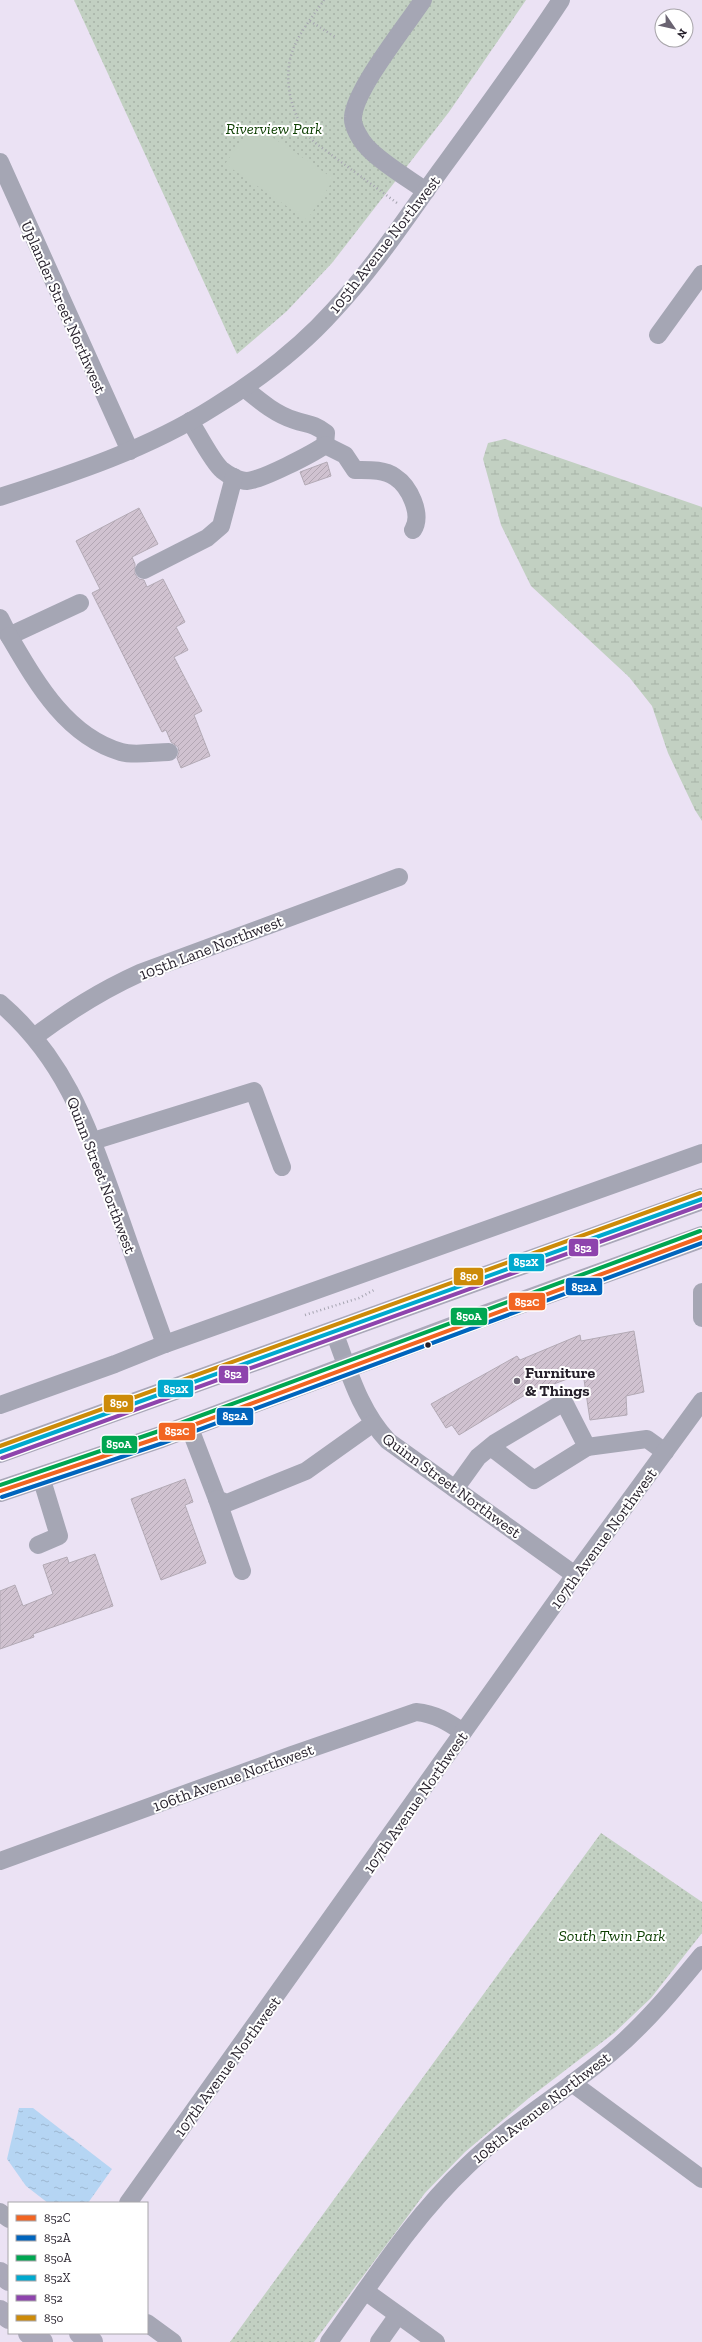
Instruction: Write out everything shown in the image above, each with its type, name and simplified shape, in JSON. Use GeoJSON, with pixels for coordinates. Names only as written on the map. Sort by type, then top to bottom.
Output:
{"type":"FeatureCollection","features":[{"type":"Feature","properties":{"kind":"main road"},"geometry":{"type":"LineString","coordinates":[[0,1452],[702,1199]]}},
{"type":"Feature","properties":{"kind":"main road"},"geometry":{"type":"LineString","coordinates":[[0,1491],[189,1426],[702,1237]]}},
{"type":"Feature","properties":{"kind":"main road"},"geometry":{"type":"LineString","coordinates":[[0,2273],[8,2279]]}},
{"type":"Feature","properties":{"kind":"main road"},"geometry":{"type":"LineString","coordinates":[[0,2311],[8,2317]]}},
{"type":"Feature","properties":{"kind":"main road"},"geometry":{"type":"LineString","coordinates":[[30,2334],[42,2342]]}},
{"type":"Feature","properties":{"kind":"main road"},"geometry":{"type":"LineString","coordinates":[[81,2334],[92,2342]]}},
{"type":"Feature","properties":{"kind":"street"},"geometry":{"type":"LineString","coordinates":[[424,0],[366,84],[357,101],[353,119],[357,132],[367,148],[426,191]]}},
{"type":"Feature","properties":{"kind":"street","name":"105th Avenue Northwest"},"geometry":{"type":"LineString","coordinates":[[0,497],[68,475],[130,451],[190,421],[244,388],[302,342],[334,311],[363,276],[411,212],[561,0]]}},
{"type":"Feature","properties":{"kind":"street","name":"Uplander Street Northwest"},"geometry":{"type":"LineString","coordinates":[[0,162],[130,451]]}},
{"type":"Feature","properties":{"kind":"street"},"geometry":{"type":"LineString","coordinates":[[658,335],[702,274]]}},
{"type":"Feature","properties":{"kind":"street"},"geometry":{"type":"LineString","coordinates":[[190,421],[220,469],[234,477],[247,481],[269,474],[316,451],[325,444],[326,433],[314,424],[295,420],[271,410],[244,388]]}},
{"type":"Feature","properties":{"kind":"street"},"geometry":{"type":"LineString","coordinates":[[325,444],[345,456],[355,470],[381,471],[395,476],[407,490],[417,512],[416,525],[413,530]]}},
{"type":"Feature","properties":{"kind":"street"},"geometry":{"type":"LineString","coordinates":[[144,570],[207,538],[221,526],[234,477]]}},
{"type":"Feature","properties":{"kind":"street"},"geometry":{"type":"LineString","coordinates":[[9,636],[80,603]]}},
{"type":"Feature","properties":{"kind":"street"},"geometry":{"type":"LineString","coordinates":[[0,618],[33,678],[62,714],[94,741],[122,752],[169,752]]}},
{"type":"Feature","properties":{"kind":"street","name":"105th Lane Northwest"},"geometry":{"type":"LineString","coordinates":[[34,1037],[81,1003],[104,989],[140,973],[400,877]]}},
{"type":"Feature","properties":{"kind":"street","name":"Quinn Street Northwest"},"geometry":{"type":"LineString","coordinates":[[0,1002],[34,1037],[53,1062],[70,1089],[93,1141],[165,1344]]}},
{"type":"Feature","properties":{"kind":"street"},"geometry":{"type":"LineString","coordinates":[[93,1141],[254,1091],[282,1167]]}},
{"type":"Feature","properties":{"kind":"street"},"geometry":{"type":"LineString","coordinates":[[0,1405],[115,1364],[165,1344],[702,1153]]}},
{"type":"Feature","properties":{"kind":"street"},"geometry":{"type":"LineString","coordinates":[[702,1292],[702,1318]]}},
{"type":"Feature","properties":{"kind":"street","name":"Quinn Street Northwest"},"geometry":{"type":"LineString","coordinates":[[334,1332],[372,1424],[388,1441],[575,1575]]}},
{"type":"Feature","properties":{"kind":"street","name":"107th Avenue Northwest"},"geometry":{"type":"LineString","coordinates":[[129,2202],[575,1575],[702,1401]]}},
{"type":"Feature","properties":{"kind":"street"},"geometry":{"type":"LineString","coordinates":[[455,1490],[478,1458],[491,1447],[564,1402],[587,1447]]}},
{"type":"Feature","properties":{"kind":"street"},"geometry":{"type":"LineString","coordinates":[[217,1499],[227,1503],[306,1471],[372,1424]]}},
{"type":"Feature","properties":{"kind":"street"},"geometry":{"type":"LineString","coordinates":[[189,1426],[217,1499],[242,1571]]}},
{"type":"Feature","properties":{"kind":"street"},"geometry":{"type":"LineString","coordinates":[[491,1447],[534,1480],[587,1447],[648,1439],[665,1452]]}},
{"type":"Feature","properties":{"kind":"street"},"geometry":{"type":"LineString","coordinates":[[38,1545],[59,1536],[42,1477]]}},
{"type":"Feature","properties":{"kind":"street","name":"106th Avenue Northwest"},"geometry":{"type":"LineString","coordinates":[[0,1861],[292,1755],[416,1712],[430,1713],[442,1718],[464,1732]]}},
{"type":"Feature","properties":{"kind":"street","name":"108th Avenue Northwest"},"geometry":{"type":"LineString","coordinates":[[329,2342],[420,2218],[447,2186],[517,2122],[572,2083],[637,2030],[702,1955]]}},
{"type":"Feature","properties":{"kind":"street"},"geometry":{"type":"LineString","coordinates":[[572,2083],[702,2179]]}},
{"type":"Feature","properties":{"kind":"street"},"geometry":{"type":"LineString","coordinates":[[0,2212],[8,2218]]}},
{"type":"Feature","properties":{"kind":"street"},"geometry":{"type":"LineString","coordinates":[[365,2291],[436,2342]]}},
{"type":"Feature","properties":{"kind":"street"},"geometry":{"type":"LineString","coordinates":[[379,2342],[398,2315]]}},
{"type":"Feature","properties":{"kind":"street"},"geometry":{"type":"LineString","coordinates":[[148,2324],[174,2342]]}},
{"type":"Feature","properties":{"kind":"path"},"geometry":{"type":"LineString","coordinates":[[324,0],[293,48],[288,67],[290,98],[296,116],[307,135],[314,142],[411,212]]}},
{"type":"Feature","properties":{"kind":"path"},"geometry":{"type":"LineString","coordinates":[[310,21],[335,37]]}},
{"type":"Feature","properties":{"kind":"green space","name":"Riverview Park"},"geometry":{"type":"Polygon","coordinates":[[[74,0],[526,0],[449,112],[332,263],[287,311],[237,354],[74,0]]]}},
{"type":"Feature","properties":{"kind":"green space"},"geometry":{"type":"Polygon","coordinates":[[[253,124],[334,179],[307,220],[225,164],[253,124]]]}},
{"type":"Feature","properties":{"kind":"green space"},"geometry":{"type":"Polygon","coordinates":[[[505,439],[702,507],[702,821],[695,810],[668,753],[652,706],[629,677],[531,586],[501,525],[483,459],[488,443],[505,439]]]}},
{"type":"Feature","properties":{"kind":"green space","name":"South Twin Park"},"geometry":{"type":"Polygon","coordinates":[[[601,1833],[702,1902],[702,1933],[651,1998],[614,2033],[529,2098],[465,2152],[425,2193],[314,2342],[230,2342],[601,1833]]]}},
{"type":"Feature","properties":{"kind":"water"},"geometry":{"type":"Polygon","coordinates":[[[19,2108],[33,2108],[112,2169],[89,2202],[47,2202],[26,2186],[7,2159],[19,2108]]]}},
{"type":"Feature","properties":{"kind":"building"},"geometry":{"type":"Polygon","coordinates":[[[327,462],[331,476],[305,485],[300,472],[327,462]]]}},
{"type":"Feature","properties":{"kind":"building"},"geometry":{"type":"Polygon","coordinates":[[[139,508],[158,544],[132,557],[135,564],[135,574],[139,579],[144,580],[147,587],[163,579],[185,622],[176,627],[188,650],[174,657],[202,711],[194,715],[210,756],[181,768],[177,758],[179,752],[178,747],[171,742],[166,730],[162,732],[92,593],[100,589],[76,541],[139,508]]]}},
{"type":"Feature","properties":{"kind":"building","name":"Furniture & Things"},"geometry":{"type":"Polygon","coordinates":[[[634,1331],[644,1392],[626,1396],[627,1415],[590,1420],[583,1373],[525,1395],[459,1435],[452,1425],[446,1428],[431,1404],[517,1356],[520,1360],[580,1335],[581,1341],[634,1331]]]}},
{"type":"Feature","properties":{"kind":"building"},"geometry":{"type":"Polygon","coordinates":[[[185,1479],[193,1502],[185,1505],[206,1563],[161,1580],[131,1499],[185,1479]]]}},
{"type":"Feature","properties":{"kind":"building"},"geometry":{"type":"Polygon","coordinates":[[[95,1554],[113,1606],[33,1634],[34,1637],[0,1649],[0,1591],[15,1585],[23,1606],[53,1594],[43,1565],[67,1557],[69,1563],[95,1554]]]}},
{"type":"Feature","properties":{"kind":"transit line","name":"850"},"geometry":{"type":"LineString","coordinates":[[0,1446],[700,1193]]}},
{"type":"Feature","properties":{"kind":"transit line","name":"852X"},"geometry":{"type":"LineString","coordinates":[[0,1452],[702,1199]]}},
{"type":"Feature","properties":{"kind":"transit line","name":"852"},"geometry":{"type":"LineString","coordinates":[[2,1458],[702,1205]]}},
{"type":"Feature","properties":{"kind":"transit line","name":"850A"},"geometry":{"type":"LineString","coordinates":[[0,1485],[159,1431],[700,1231]]}},
{"type":"Feature","properties":{"kind":"transit line","name":"852C"},"geometry":{"type":"LineString","coordinates":[[0,1491],[161,1437],[702,1237]]}},
{"type":"Feature","properties":{"kind":"transit line","name":"852A"},"geometry":{"type":"LineString","coordinates":[[2,1497],[163,1443],[702,1243]]}},
{"type":"Feature","properties":{"kind":"place","name":"Furniture & Things"},"geometry":{"type":"Point","coordinates":[517,1381]}}]}
